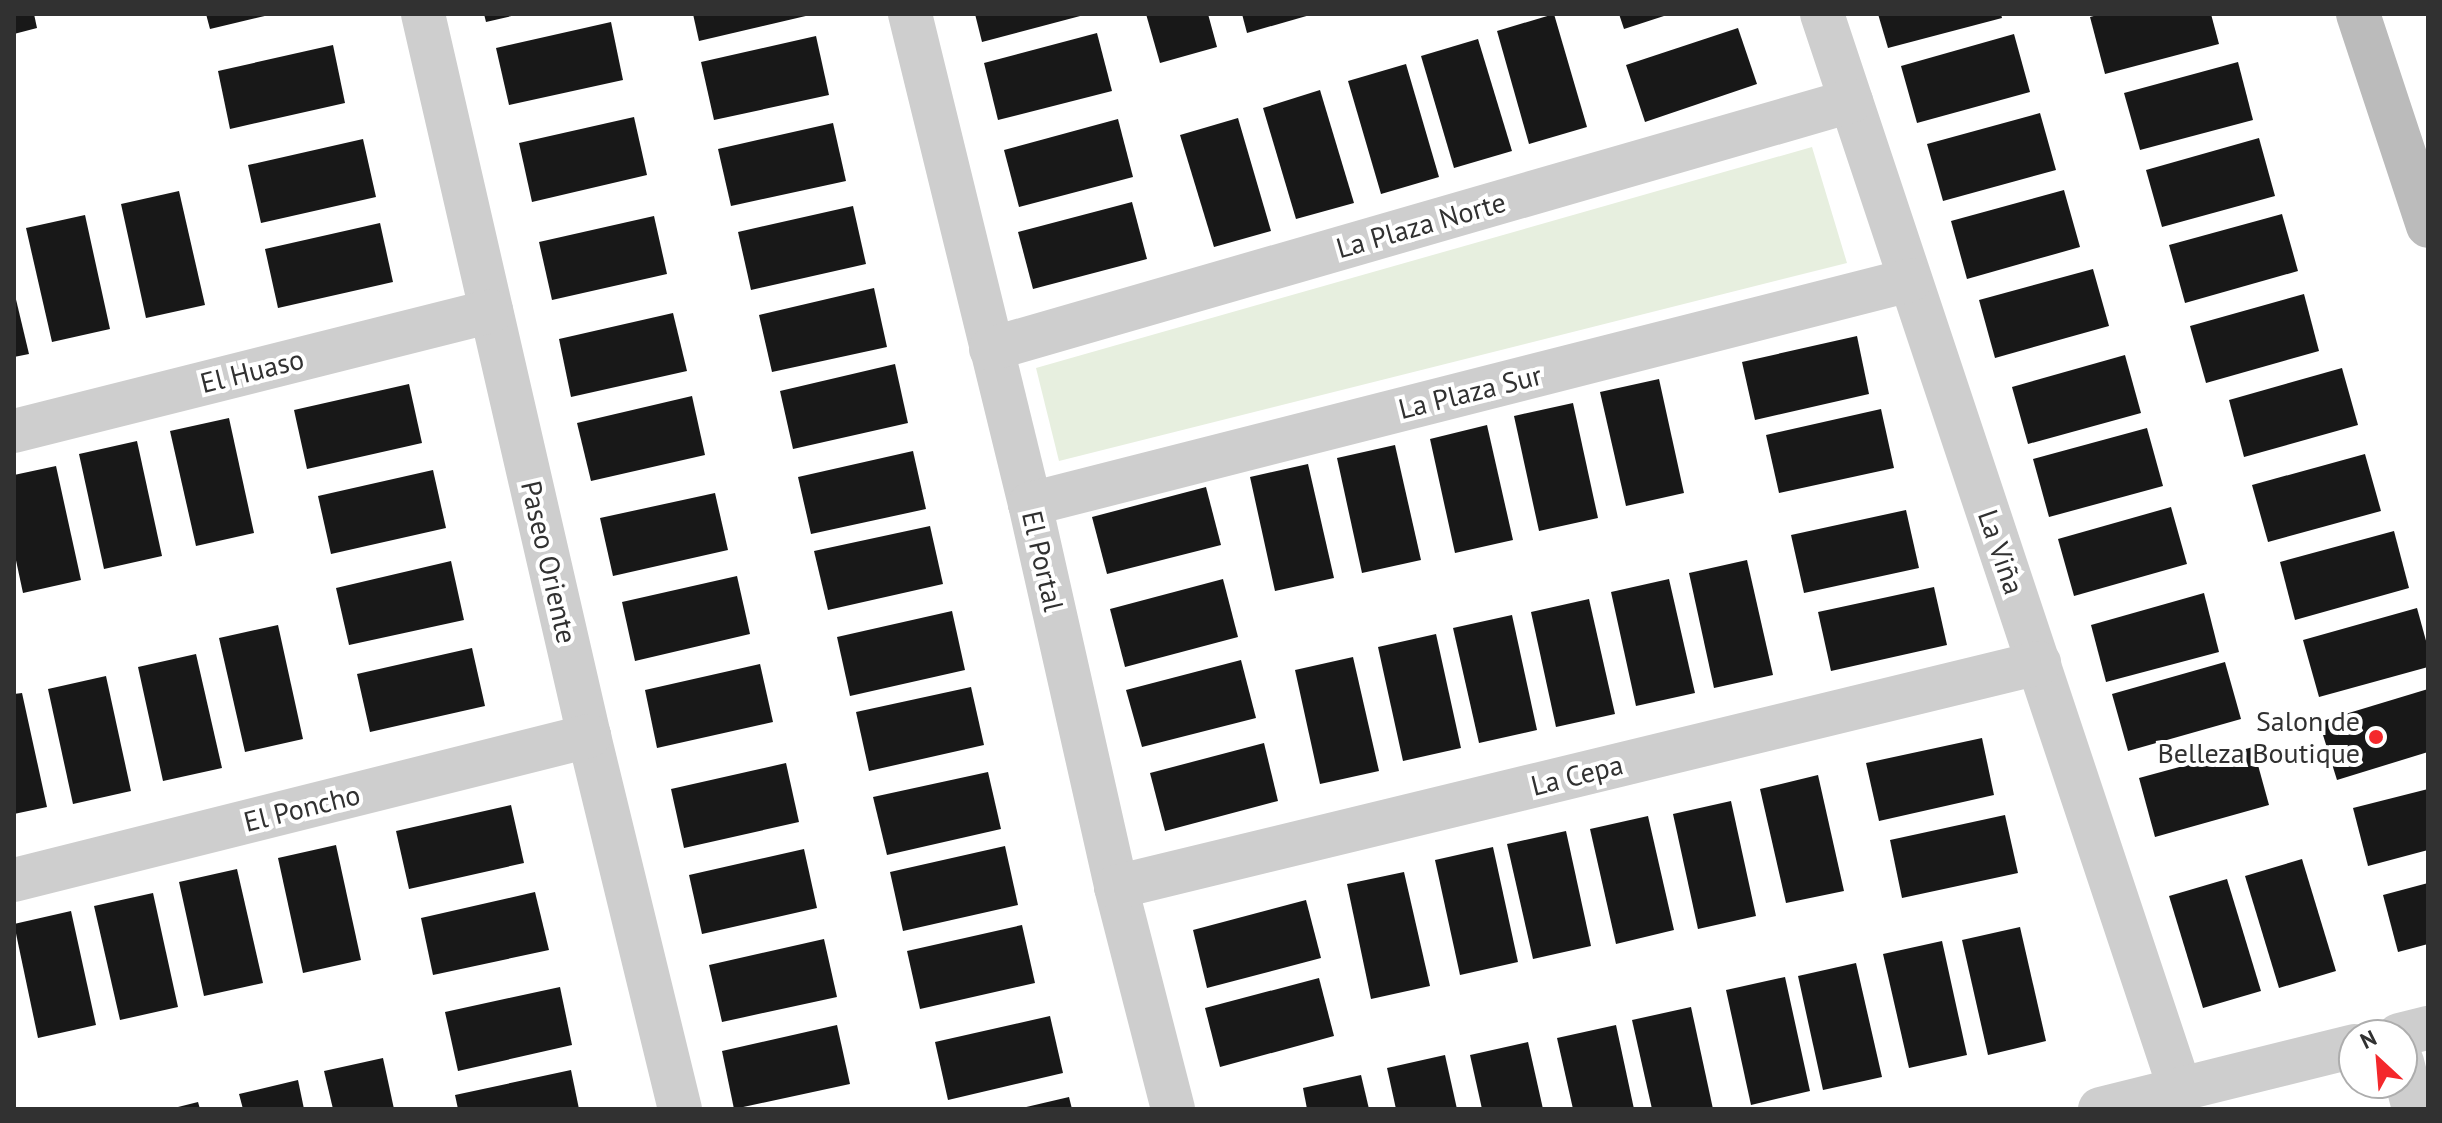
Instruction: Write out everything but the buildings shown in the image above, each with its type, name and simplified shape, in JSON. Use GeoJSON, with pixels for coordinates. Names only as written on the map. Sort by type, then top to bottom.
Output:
{"type":"FeatureCollection","features":[{"type":"Feature","properties":{"kind":"main road"},"geometry":{"type":"LineString","coordinates":[[2358,14],[2428,226]]}},
{"type":"Feature","properties":{"kind":"street","name":"Paseo Oriente"},"geometry":{"type":"LineString","coordinates":[[423,14],[589,736],[680,1109]]}},
{"type":"Feature","properties":{"kind":"street","name":"El Portal"},"geometry":{"type":"LineString","coordinates":[[910,14],[1030,504],[1116,887],[1173,1109]]}},
{"type":"Feature","properties":{"kind":"street","name":"La Viña"},"geometry":{"type":"LineString","coordinates":[[1822,14],[2180,1089]]}},
{"type":"Feature","properties":{"kind":"street","name":"La Plaza Norte"},"geometry":{"type":"LineString","coordinates":[[991,349],[1851,101]]}},
{"type":"Feature","properties":{"kind":"street","name":"La Plaza Sur"},"geometry":{"type":"LineString","coordinates":[[1030,504],[1910,280]]}},
{"type":"Feature","properties":{"kind":"street","name":"El Huaso"},"geometry":{"type":"LineString","coordinates":[[14,431],[491,311]]}},
{"type":"Feature","properties":{"kind":"street","name":"La Cepa"},"geometry":{"type":"LineString","coordinates":[[1116,887],[2039,663]]}},
{"type":"Feature","properties":{"kind":"street","name":"El Poncho"},"geometry":{"type":"LineString","coordinates":[[14,880],[589,736]]}},
{"type":"Feature","properties":{"kind":"street"},"geometry":{"type":"LineString","coordinates":[[2100,1109],[2338,1050]]}},
{"type":"Feature","properties":{"kind":"green space"},"geometry":{"type":"Polygon","coordinates":[[[1812,147],[1847,263],[1059,461],[1036,368],[1812,147]]]}},
{"type":"Feature","properties":{"kind":"place","name":"Salon de Belleza Boutique"},"geometry":{"type":"Point","coordinates":[2376,737]}}]}
